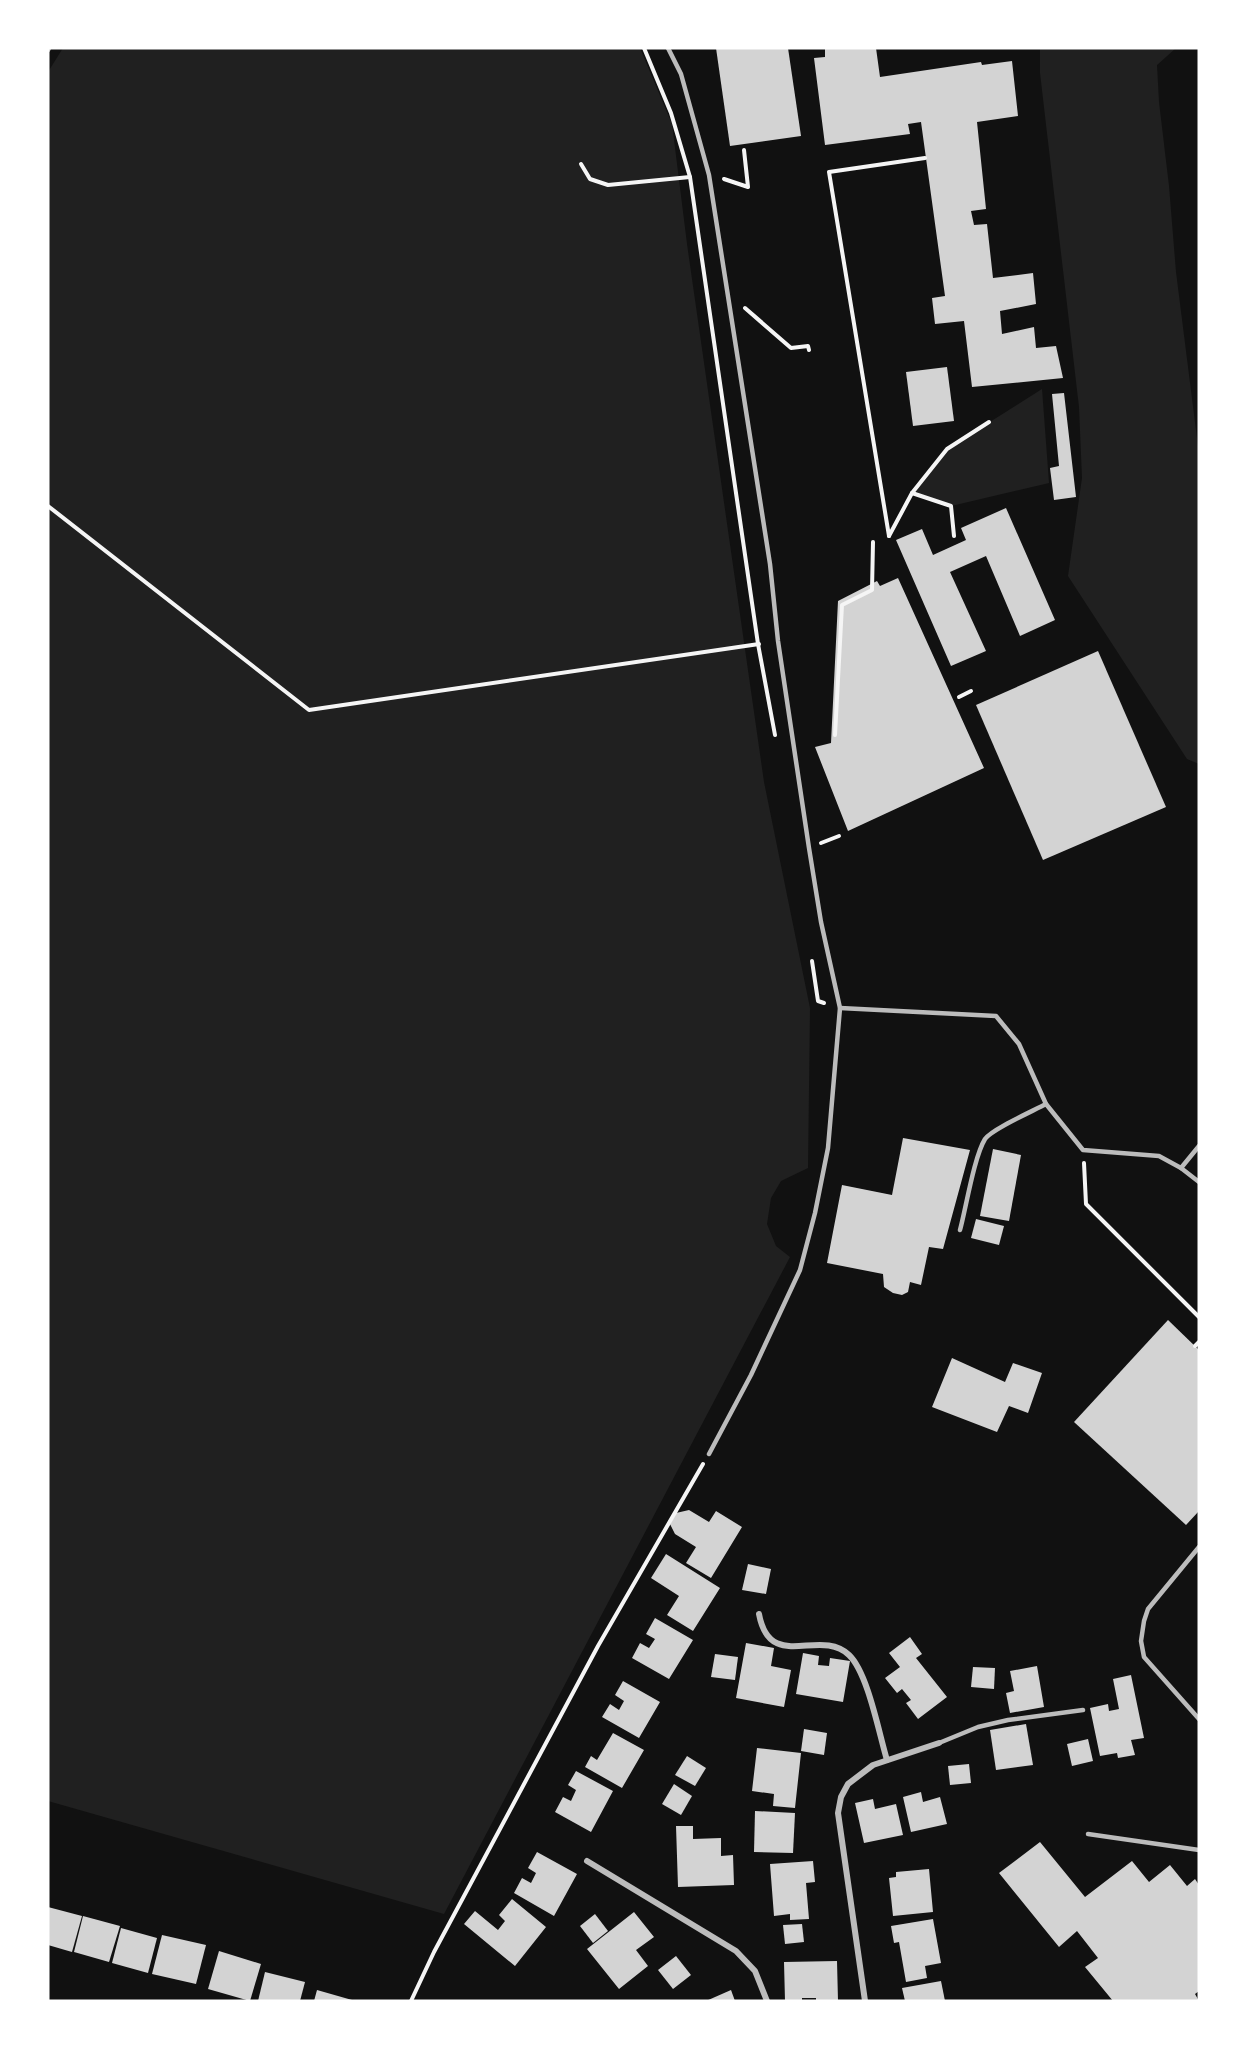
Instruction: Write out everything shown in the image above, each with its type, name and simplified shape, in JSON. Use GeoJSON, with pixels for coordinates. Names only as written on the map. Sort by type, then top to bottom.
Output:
{"type":"FeatureCollection","features":[{"type":"Feature","properties":{"kind":"street"},"geometry":{"type":"LineString","coordinates":[[759,1614],[764,1632],[772,1641],[797,1647],[831,1645],[842,1649],[852,1659],[865,1686],[887,1760]]}},
{"type":"Feature","properties":{"kind":"street"},"geometry":{"type":"LineString","coordinates":[[865,2001],[838,1813],[841,1797],[848,1784],[868,1768],[939,1743]]}},
{"type":"Feature","properties":{"kind":"street"},"geometry":{"type":"LineString","coordinates":[[587,1861],[736,1951],[755,1971],[767,2001]]}},
{"type":"Feature","properties":{"kind":"lane"},"geometry":{"type":"LineString","coordinates":[[668,48],[681,74],[709,175],[770,564],[778,641],[821,922],[840,1008],[828,1149],[800,1270],[751,1375],[709,1454]]}},
{"type":"Feature","properties":{"kind":"lane"},"geometry":{"type":"LineString","coordinates":[[840,1008],[996,1016],[1019,1044],[1046,1104],[1083,1150],[1159,1156],[1181,1167],[1199,1182]]}},
{"type":"Feature","properties":{"kind":"lane"},"geometry":{"type":"LineString","coordinates":[[960,1230],[977,1162],[986,1138],[1046,1104]]}},
{"type":"Feature","properties":{"kind":"lane"},"geometry":{"type":"LineString","coordinates":[[1181,1167],[1199,1146]]}},
{"type":"Feature","properties":{"kind":"lane"},"geometry":{"type":"LineString","coordinates":[[1199,1547],[1148,1609],[1141,1641],[1144,1657],[1199,1719]]}},
{"type":"Feature","properties":{"kind":"lane"},"geometry":{"type":"LineString","coordinates":[[939,1743],[978,1727],[1008,1720],[1083,1710]]}},
{"type":"Feature","properties":{"kind":"lane"},"geometry":{"type":"LineString","coordinates":[[1088,1834],[1199,1850]]}},
{"type":"Feature","properties":{"kind":"path"},"geometry":{"type":"LineString","coordinates":[[644,48],[671,113],[690,177],[758,644],[776,743]]}},
{"type":"Feature","properties":{"kind":"path"},"geometry":{"type":"LineString","coordinates":[[581,164],[590,179],[598,183],[709,175],[748,187],[744,150]]}},
{"type":"Feature","properties":{"kind":"path"},"geometry":{"type":"LineString","coordinates":[[925,158],[829,172],[889,536],[912,492],[947,449],[989,422]]}},
{"type":"Feature","properties":{"kind":"path"},"geometry":{"type":"LineString","coordinates":[[728,293],[791,348],[808,346],[809,350]]}},
{"type":"Feature","properties":{"kind":"path"},"geometry":{"type":"LineString","coordinates":[[912,492],[951,506],[954,536]]}},
{"type":"Feature","properties":{"kind":"path"},"geometry":{"type":"LineString","coordinates":[[48,506],[309,710],[778,641]]}},
{"type":"Feature","properties":{"kind":"path"},"geometry":{"type":"LineString","coordinates":[[835,735],[842,605],[872,590],[873,542]]}},
{"type":"Feature","properties":{"kind":"path"},"geometry":{"type":"LineString","coordinates":[[959,697],[971,691]]}},
{"type":"Feature","properties":{"kind":"path"},"geometry":{"type":"LineString","coordinates":[[812,956],[819,1001],[840,1008]]}},
{"type":"Feature","properties":{"kind":"path"},"geometry":{"type":"LineString","coordinates":[[1083,1150],[1086,1204],[1199,1317]]}},
{"type":"Feature","properties":{"kind":"path"},"geometry":{"type":"LineString","coordinates":[[1195,1346],[1199,1342]]}},
{"type":"Feature","properties":{"kind":"path"},"geometry":{"type":"LineString","coordinates":[[411,2001],[434,1952],[597,1646],[709,1454]]}},
{"type":"Feature","properties":{"kind":"shaded area"},"geometry":{"type":"Polygon","coordinates":[[[63,48],[640,48],[672,124],[764,782],[810,1008],[808,1168],[781,1181],[771,1198],[767,1224],[776,1246],[790,1257],[444,1914],[48,1801],[48,72],[63,48]]]}},
{"type":"Feature","properties":{"kind":"shaded area"},"geometry":{"type":"Polygon","coordinates":[[[1040,48],[1176,48],[1157,65],[1176,272],[1199,454],[1199,764],[1187,759],[1068,576],[1082,478],[1079,407],[1040,73],[1040,48]]]}},
{"type":"Feature","properties":{"kind":"shaded area"},"geometry":{"type":"Polygon","coordinates":[[[1042,389],[1049,483],[951,506],[912,493],[947,449],[1042,389]]]}},
{"type":"Feature","properties":{"kind":"building"},"geometry":{"type":"Polygon","coordinates":[[[716,48],[788,48],[801,136],[730,146],[716,48]]]}},
{"type":"Feature","properties":{"kind":"building"},"geometry":{"type":"Polygon","coordinates":[[[825,48],[876,48],[880,77],[981,62],[982,65],[1012,61],[1018,116],[977,122],[986,209],[971,211],[974,225],[987,224],[993,278],[1033,273],[1036,304],[1000,311],[1002,334],[1034,327],[1036,348],[1056,346],[1063,378],[972,387],[964,321],[935,324],[932,298],[945,296],[921,122],[908,124],[910,134],[825,145],[814,58],[825,57],[825,48]]]}},
{"type":"Feature","properties":{"kind":"building"},"geometry":{"type":"Polygon","coordinates":[[[947,367],[954,421],[913,426],[906,372],[947,367]]]}},
{"type":"Feature","properties":{"kind":"building"},"geometry":{"type":"Polygon","coordinates":[[[1064,393],[1076,497],[1054,500],[1050,468],[1059,466],[1052,394],[1064,393]]]}},
{"type":"Feature","properties":{"kind":"building"},"geometry":{"type":"Polygon","coordinates":[[[1006,508],[1055,620],[1020,636],[986,556],[950,572],[986,651],[951,666],[896,540],[922,529],[933,555],[966,540],[961,528],[1006,508]]]}},
{"type":"Feature","properties":{"kind":"building"},"geometry":{"type":"Polygon","coordinates":[[[898,578],[984,768],[848,831],[815,747],[831,743],[838,601],[877,581],[880,586],[898,578]]]}},
{"type":"Feature","properties":{"kind":"building"},"geometry":{"type":"Polygon","coordinates":[[[1098,651],[1166,807],[1043,860],[976,705],[1098,651]]]}},
{"type":"Feature","properties":{"kind":"building"},"geometry":{"type":"Polygon","coordinates":[[[903,1138],[970,1150],[943,1249],[929,1247],[921,1285],[910,1282],[908,1292],[902,1295],[893,1293],[884,1287],[883,1274],[827,1263],[842,1185],[892,1195],[903,1138]]]}},
{"type":"Feature","properties":{"kind":"building"},"geometry":{"type":"Polygon","coordinates":[[[993,1149],[1021,1155],[1009,1221],[980,1216],[993,1149]]]}},
{"type":"Feature","properties":{"kind":"building"},"geometry":{"type":"Polygon","coordinates":[[[976,1219],[1004,1226],[999,1245],[971,1238],[976,1219]]]}},
{"type":"Feature","properties":{"kind":"building"},"geometry":{"type":"Polygon","coordinates":[[[1168,1320],[1199,1350],[1199,1511],[1186,1525],[1074,1422],[1168,1320]]]}},
{"type":"Feature","properties":{"kind":"building"},"geometry":{"type":"Polygon","coordinates":[[[952,1358],[1005,1382],[1013,1363],[1042,1373],[1028,1413],[1009,1406],[997,1432],[932,1407],[952,1358]]]}},
{"type":"Feature","properties":{"kind":"building"},"geometry":{"type":"Polygon","coordinates":[[[689,1510],[709,1522],[716,1511],[742,1527],[711,1578],[686,1563],[696,1547],[675,1534],[670,1524],[676,1513],[689,1510]]]}},
{"type":"Feature","properties":{"kind":"building"},"geometry":{"type":"Polygon","coordinates":[[[666,1554],[720,1588],[693,1631],[667,1615],[679,1596],[651,1578],[666,1554]]]}},
{"type":"Feature","properties":{"kind":"building"},"geometry":{"type":"Polygon","coordinates":[[[748,1564],[771,1569],[766,1594],[742,1590],[748,1564]]]}},
{"type":"Feature","properties":{"kind":"building"},"geometry":{"type":"Polygon","coordinates":[[[655,1618],[693,1640],[669,1679],[632,1658],[640,1643],[649,1648],[655,1639],[646,1634],[655,1618]]]}},
{"type":"Feature","properties":{"kind":"building"},"geometry":{"type":"Polygon","coordinates":[[[910,1637],[922,1654],[916,1658],[947,1697],[918,1719],[906,1703],[911,1700],[902,1689],[897,1693],[885,1678],[900,1667],[889,1653],[910,1637]]]}},
{"type":"Feature","properties":{"kind":"building"},"geometry":{"type":"Polygon","coordinates":[[[746,1643],[774,1648],[771,1666],[791,1670],[784,1707],[736,1698],[746,1643]]]}},
{"type":"Feature","properties":{"kind":"building"},"geometry":{"type":"Polygon","coordinates":[[[803,1653],[819,1656],[818,1665],[829,1666],[830,1658],[850,1661],[843,1702],[796,1694],[803,1653]]]}},
{"type":"Feature","properties":{"kind":"building"},"geometry":{"type":"Polygon","coordinates":[[[715,1654],[738,1657],[735,1680],[711,1677],[715,1654]]]}},
{"type":"Feature","properties":{"kind":"building"},"geometry":{"type":"Polygon","coordinates":[[[1037,1666],[1044,1707],[1010,1713],[1006,1693],[1014,1691],[1010,1671],[1037,1666]]]}},
{"type":"Feature","properties":{"kind":"building"},"geometry":{"type":"Polygon","coordinates":[[[973,1667],[995,1668],[994,1689],[971,1687],[973,1667]]]}},
{"type":"Feature","properties":{"kind":"building"},"geometry":{"type":"Polygon","coordinates":[[[1131,1675],[1144,1738],[1131,1740],[1135,1755],[1118,1758],[1117,1753],[1100,1756],[1090,1708],[1108,1704],[1109,1711],[1119,1709],[1113,1679],[1131,1675]]]}},
{"type":"Feature","properties":{"kind":"building"},"geometry":{"type":"Polygon","coordinates":[[[623,1681],[660,1702],[639,1738],[602,1717],[610,1704],[619,1710],[624,1701],[615,1695],[623,1681]]]}},
{"type":"Feature","properties":{"kind":"building"},"geometry":{"type":"Polygon","coordinates":[[[1026,1724],[1033,1765],[996,1770],[990,1730],[1026,1724]]]}},
{"type":"Feature","properties":{"kind":"building"},"geometry":{"type":"Polygon","coordinates":[[[804,1729],[827,1733],[824,1755],[801,1751],[804,1729]]]}},
{"type":"Feature","properties":{"kind":"building"},"geometry":{"type":"Polygon","coordinates":[[[613,1733],[644,1750],[622,1788],[585,1767],[591,1756],[597,1760],[613,1733]]]}},
{"type":"Feature","properties":{"kind":"building"},"geometry":{"type":"Polygon","coordinates":[[[1088,1739],[1093,1761],[1072,1766],[1067,1744],[1088,1739]]]}},
{"type":"Feature","properties":{"kind":"building"},"geometry":{"type":"Polygon","coordinates":[[[757,1748],[801,1753],[795,1808],[773,1806],[774,1794],[752,1791],[757,1748]]]}},
{"type":"Feature","properties":{"kind":"building"},"geometry":{"type":"Polygon","coordinates":[[[687,1756],[706,1768],[695,1786],[675,1775],[687,1756]]]}},
{"type":"Feature","properties":{"kind":"building"},"geometry":{"type":"Polygon","coordinates":[[[969,1764],[971,1783],[950,1785],[948,1766],[969,1764]]]}},
{"type":"Feature","properties":{"kind":"building"},"geometry":{"type":"Polygon","coordinates":[[[576,1771],[613,1791],[591,1832],[555,1812],[563,1797],[571,1801],[576,1790],[568,1785],[576,1771]]]}},
{"type":"Feature","properties":{"kind":"building"},"geometry":{"type":"Polygon","coordinates":[[[674,1784],[692,1796],[681,1815],[662,1804],[674,1784]]]}},
{"type":"Feature","properties":{"kind":"building"},"geometry":{"type":"Polygon","coordinates":[[[921,1792],[923,1802],[940,1797],[947,1824],[911,1832],[903,1797],[921,1792]]]}},
{"type":"Feature","properties":{"kind":"building"},"geometry":{"type":"Polygon","coordinates":[[[873,1799],[875,1809],[896,1804],[903,1835],[864,1843],[855,1803],[873,1799]]]}},
{"type":"Feature","properties":{"kind":"building"},"geometry":{"type":"Polygon","coordinates":[[[755,1811],[795,1813],[793,1853],[754,1852],[755,1811]]]}},
{"type":"Feature","properties":{"kind":"building"},"geometry":{"type":"Polygon","coordinates":[[[676,1826],[693,1826],[693,1839],[721,1838],[721,1856],[733,1855],[734,1885],[678,1887],[676,1826]]]}},
{"type":"Feature","properties":{"kind":"building"},"geometry":{"type":"Polygon","coordinates":[[[1040,1842],[1085,1897],[1132,1861],[1149,1882],[1170,1865],[1187,1886],[1195,1879],[1199,1885],[1199,1991],[1195,1994],[1199,2001],[1113,2001],[1085,1967],[1098,1958],[1077,1931],[1059,1947],[999,1873],[1040,1842]]]}},
{"type":"Feature","properties":{"kind":"building"},"geometry":{"type":"Polygon","coordinates":[[[537,1852],[577,1874],[554,1916],[514,1893],[522,1878],[531,1883],[536,1873],[528,1868],[537,1852]]]}},
{"type":"Feature","properties":{"kind":"building"},"geometry":{"type":"Polygon","coordinates":[[[813,1861],[815,1882],[806,1883],[809,1919],[790,1920],[790,1914],[774,1916],[770,1864],[813,1861]]]}},
{"type":"Feature","properties":{"kind":"building"},"geometry":{"type":"Polygon","coordinates":[[[929,1869],[933,1912],[893,1916],[889,1878],[896,1877],[896,1872],[929,1869]]]}},
{"type":"Feature","properties":{"kind":"building"},"geometry":{"type":"Polygon","coordinates":[[[512,1899],[546,1927],[515,1966],[464,1924],[475,1911],[498,1930],[505,1921],[499,1915],[512,1899]]]}},
{"type":"Feature","properties":{"kind":"building"},"geometry":{"type":"Polygon","coordinates":[[[48,1907],[82,1916],[72,1952],[48,1945],[48,1907]]]}},
{"type":"Feature","properties":{"kind":"building"},"geometry":{"type":"Polygon","coordinates":[[[634,1912],[654,1937],[636,1950],[648,1966],[619,1989],[587,1949],[634,1912]]]}},
{"type":"Feature","properties":{"kind":"building"},"geometry":{"type":"Polygon","coordinates":[[[595,1914],[608,1931],[593,1943],[580,1926],[595,1914]]]}},
{"type":"Feature","properties":{"kind":"building"},"geometry":{"type":"Polygon","coordinates":[[[83,1916],[120,1926],[109,1962],[74,1952],[83,1916]]]}},
{"type":"Feature","properties":{"kind":"building"},"geometry":{"type":"Polygon","coordinates":[[[933,1919],[941,1963],[925,1966],[927,1978],[906,1982],[899,1942],[894,1943],[891,1926],[933,1919]]]}},
{"type":"Feature","properties":{"kind":"building"},"geometry":{"type":"Polygon","coordinates":[[[802,1924],[804,1942],[785,1944],[783,1925],[802,1924]]]}},
{"type":"Feature","properties":{"kind":"building"},"geometry":{"type":"Polygon","coordinates":[[[121,1928],[157,1938],[148,1973],[112,1963],[121,1928]]]}},
{"type":"Feature","properties":{"kind":"building"},"geometry":{"type":"Polygon","coordinates":[[[162,1935],[206,1945],[196,1984],[152,1974],[162,1935]]]}},
{"type":"Feature","properties":{"kind":"building"},"geometry":{"type":"Polygon","coordinates":[[[219,1951],[261,1964],[250,2001],[208,1989],[219,1951]]]}},
{"type":"Feature","properties":{"kind":"building"},"geometry":{"type":"Polygon","coordinates":[[[676,1956],[691,1975],[673,1989],[658,1970],[676,1956]]]}},
{"type":"Feature","properties":{"kind":"building"},"geometry":{"type":"Polygon","coordinates":[[[837,1961],[838,2001],[816,2001],[816,1998],[802,1998],[802,2001],[785,2001],[784,1962],[837,1961]]]}},
{"type":"Feature","properties":{"kind":"building"},"geometry":{"type":"Polygon","coordinates":[[[265,1972],[305,1982],[300,2001],[258,2001],[265,1972]]]}},
{"type":"Feature","properties":{"kind":"building"},"geometry":{"type":"Polygon","coordinates":[[[941,1981],[945,2001],[905,2001],[902,1988],[941,1981]]]}},
{"type":"Feature","properties":{"kind":"building"},"geometry":{"type":"Polygon","coordinates":[[[317,1990],[352,2000],[352,2001],[314,2001],[317,1990]]]}},
{"type":"Feature","properties":{"kind":"building"},"geometry":{"type":"Polygon","coordinates":[[[731,1990],[735,2001],[706,2001],[731,1990]]]}}]}
